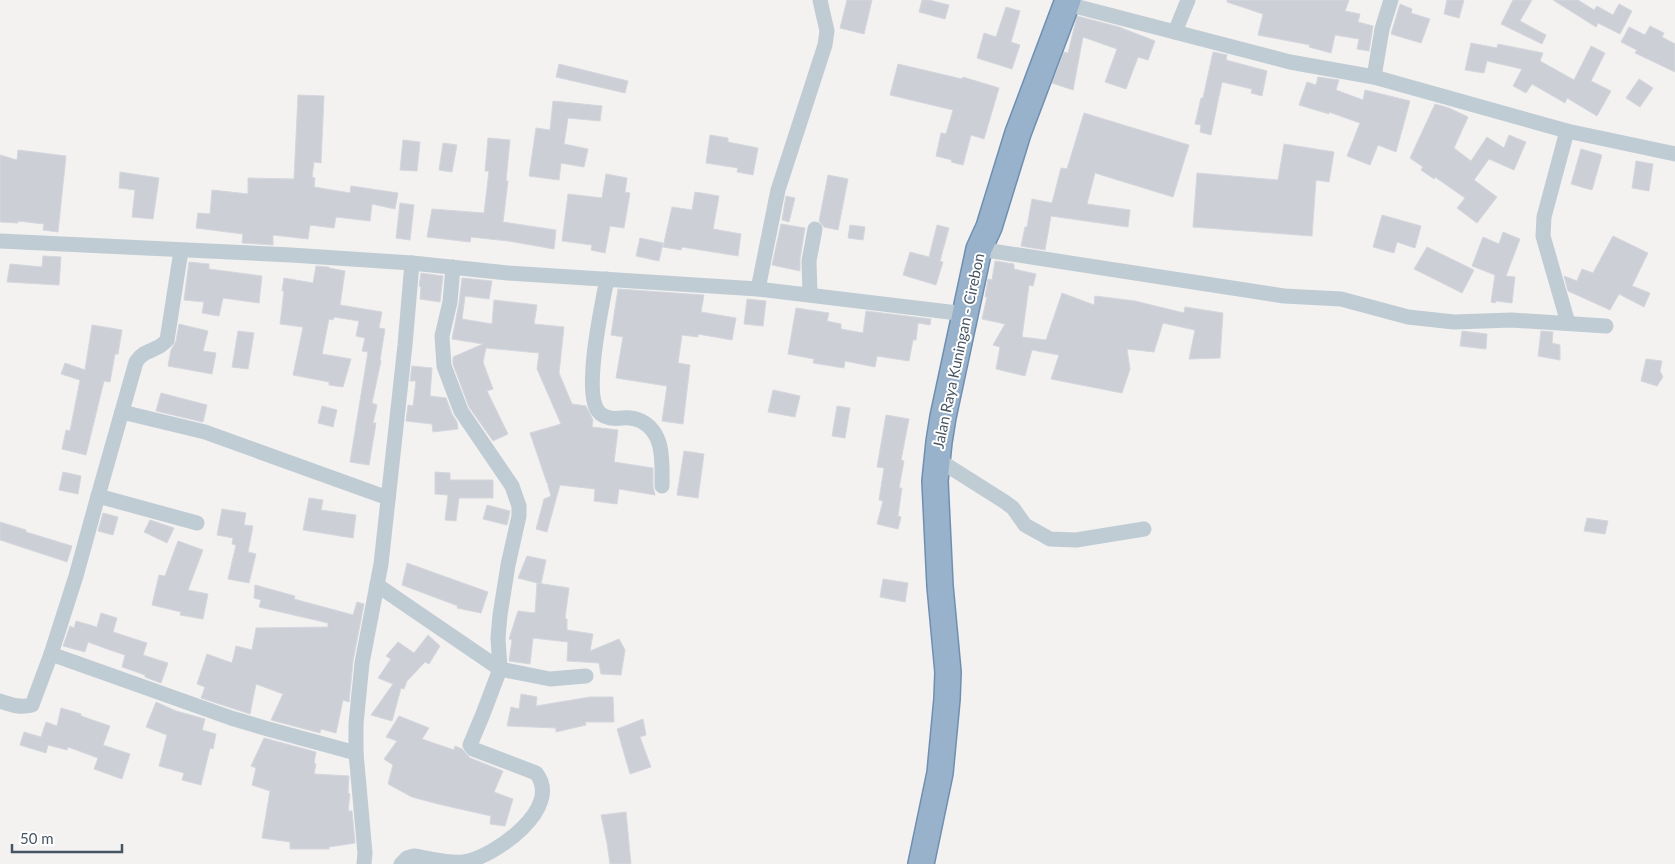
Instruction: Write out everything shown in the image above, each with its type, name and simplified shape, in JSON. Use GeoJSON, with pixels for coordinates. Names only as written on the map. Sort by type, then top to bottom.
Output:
{"type":"FeatureCollection","features":[{"type":"Feature","properties":{"kind":"highway","name":"Jalan Raya Kuningan - Cirebon"},"geometry":{"type":"LineString","coordinates":[[921,864],[940,773],[948,672],[936,481],[937,459],[947,396],[979,249],[989,227],[1018,133],[1067,2]]}},
{"type":"Feature","properties":{"kind":"street"},"geometry":{"type":"LineString","coordinates":[[758,289],[778,190],[825,45],[827,31],[820,0]]}},
{"type":"Feature","properties":{"kind":"street"},"geometry":{"type":"LineString","coordinates":[[1175,32],[1188,0]]}},
{"type":"Feature","properties":{"kind":"street"},"geometry":{"type":"LineString","coordinates":[[1374,77],[1382,29],[1391,0]]}},
{"type":"Feature","properties":{"kind":"street"},"geometry":{"type":"LineString","coordinates":[[1067,2],[1290,62],[1374,77],[1567,131],[1675,154]]}},
{"type":"Feature","properties":{"kind":"street"},"geometry":{"type":"LineString","coordinates":[[1567,131],[1543,227],[1543,236],[1568,322]]}},
{"type":"Feature","properties":{"kind":"street"},"geometry":{"type":"LineString","coordinates":[[810,295],[809,261],[815,229]]}},
{"type":"Feature","properties":{"kind":"street"},"geometry":{"type":"LineString","coordinates":[[0,241],[291,255],[758,289],[966,314]]}},
{"type":"Feature","properties":{"kind":"street"},"geometry":{"type":"LineString","coordinates":[[979,249],[1284,296],[1341,299],[1408,317],[1454,322],[1512,320],[1568,322],[1606,326]]}},
{"type":"Feature","properties":{"kind":"street"},"geometry":{"type":"LineString","coordinates":[[0,701],[15,706],[24,707],[32,705],[51,654],[76,576],[136,362],[141,355],[162,346],[167,340],[181,250]]}},
{"type":"Feature","properties":{"kind":"street"},"geometry":{"type":"LineString","coordinates":[[364,864],[365,853],[356,753],[356,724],[362,663],[377,585],[388,498],[412,263]]}},
{"type":"Feature","properties":{"kind":"street"},"geometry":{"type":"LineString","coordinates":[[401,864],[407,858],[414,856],[461,863],[477,859],[494,851],[530,819],[543,797],[542,781],[536,773],[474,750],[470,745],[500,669],[498,638],[500,615],[508,565],[519,516],[519,506],[512,486],[461,411],[444,366],[442,336],[450,302],[453,267]]}},
{"type":"Feature","properties":{"kind":"street"},"geometry":{"type":"LineString","coordinates":[[607,279],[594,360],[592,395],[598,412],[605,417],[638,420],[648,425],[654,432],[660,444],[662,486]]}},
{"type":"Feature","properties":{"kind":"street"},"geometry":{"type":"LineString","coordinates":[[122,412],[205,432],[388,498]]}},
{"type":"Feature","properties":{"kind":"street"},"geometry":{"type":"LineString","coordinates":[[937,459],[1005,502],[1013,508],[1025,525],[1050,539],[1076,540],[1144,529]]}},
{"type":"Feature","properties":{"kind":"street"},"geometry":{"type":"LineString","coordinates":[[98,496],[198,524]]}},
{"type":"Feature","properties":{"kind":"street"},"geometry":{"type":"LineString","coordinates":[[377,585],[500,669],[550,678],[586,676]]}},
{"type":"Feature","properties":{"kind":"street"},"geometry":{"type":"LineString","coordinates":[[51,654],[240,721],[356,753]]}},
{"type":"Feature","properties":{"kind":"building"},"geometry":{"type":"Polygon","coordinates":[[[847,0],[872,0],[864,34],[840,28],[847,0]]]}},
{"type":"Feature","properties":{"kind":"building"},"geometry":{"type":"Polygon","coordinates":[[[922,0],[949,5],[945,19],[919,12],[922,0]]]}},
{"type":"Feature","properties":{"kind":"building"},"geometry":{"type":"Polygon","coordinates":[[[1227,0],[1349,0],[1345,11],[1360,14],[1358,22],[1373,26],[1369,51],[1357,49],[1359,39],[1335,35],[1331,53],[1309,47],[1310,45],[1258,35],[1263,14],[1227,2],[1227,0]]]}},
{"type":"Feature","properties":{"kind":"building"},"geometry":{"type":"Polygon","coordinates":[[[1447,0],[1464,0],[1459,18],[1444,14],[1447,0]]]}},
{"type":"Feature","properties":{"kind":"building"},"geometry":{"type":"Polygon","coordinates":[[[1513,0],[1532,0],[1520,21],[1546,35],[1542,44],[1501,24],[1513,0]]]}},
{"type":"Feature","properties":{"kind":"building"},"geometry":{"type":"Polygon","coordinates":[[[1553,0],[1578,0],[1594,10],[1597,6],[1613,15],[1619,4],[1632,11],[1620,34],[1598,23],[1596,27],[1553,0]]]}},
{"type":"Feature","properties":{"kind":"building"},"geometry":{"type":"Polygon","coordinates":[[[1400,4],[1412,9],[1411,13],[1430,19],[1421,43],[1391,34],[1400,4]]]}},
{"type":"Feature","properties":{"kind":"building"},"geometry":{"type":"Polygon","coordinates":[[[1006,7],[1020,11],[1011,42],[1020,45],[1012,69],[977,58],[984,33],[996,37],[1006,7]]]}},
{"type":"Feature","properties":{"kind":"building"},"geometry":{"type":"Polygon","coordinates":[[[1077,16],[1119,27],[1155,41],[1148,60],[1138,57],[1126,89],[1105,82],[1117,49],[1083,37],[1073,90],[1052,83],[1064,52],[1068,53],[1077,16]]]}},
{"type":"Feature","properties":{"kind":"building"},"geometry":{"type":"Polygon","coordinates":[[[1650,26],[1664,33],[1662,37],[1675,44],[1675,72],[1635,53],[1637,50],[1621,42],[1629,27],[1645,35],[1650,26]]]}},
{"type":"Feature","properties":{"kind":"building"},"geometry":{"type":"Polygon","coordinates":[[[1471,43],[1497,48],[1498,44],[1543,53],[1540,61],[1574,80],[1591,46],[1605,53],[1591,81],[1611,91],[1597,116],[1567,98],[1565,103],[1532,84],[1526,93],[1513,86],[1522,69],[1487,61],[1484,73],[1465,70],[1471,43]]]}},
{"type":"Feature","properties":{"kind":"building"},"geometry":{"type":"Polygon","coordinates":[[[1213,52],[1227,55],[1226,60],[1267,71],[1262,96],[1251,93],[1252,89],[1222,82],[1211,135],[1200,132],[1201,125],[1195,124],[1213,52]]]}},
{"type":"Feature","properties":{"kind":"building"},"geometry":{"type":"Polygon","coordinates":[[[559,64],[628,81],[625,93],[556,77],[559,64]]]}},
{"type":"Feature","properties":{"kind":"building"},"geometry":{"type":"Polygon","coordinates":[[[898,64],[962,79],[963,77],[999,88],[984,139],[971,135],[963,165],[936,156],[941,133],[946,134],[953,110],[890,95],[898,64]]]}},
{"type":"Feature","properties":{"kind":"building"},"geometry":{"type":"Polygon","coordinates":[[[1318,77],[1339,80],[1336,90],[1363,100],[1365,90],[1410,101],[1396,152],[1378,145],[1370,165],[1347,156],[1360,123],[1329,112],[1329,114],[1299,105],[1307,82],[1316,85],[1318,77]]]}},
{"type":"Feature","properties":{"kind":"building"},"geometry":{"type":"Polygon","coordinates":[[[1639,79],[1653,88],[1640,107],[1626,98],[1639,79]]]}},
{"type":"Feature","properties":{"kind":"building"},"geometry":{"type":"Polygon","coordinates":[[[298,95],[324,96],[321,163],[314,162],[312,177],[315,178],[314,187],[350,193],[351,186],[398,193],[395,209],[372,204],[370,221],[336,217],[334,228],[310,225],[308,239],[273,235],[273,245],[242,243],[243,234],[196,228],[198,213],[210,214],[212,190],[248,194],[248,178],[294,179],[298,95]]]}},
{"type":"Feature","properties":{"kind":"building"},"geometry":{"type":"Polygon","coordinates":[[[553,101],[602,106],[600,121],[568,118],[564,144],[588,149],[584,167],[561,163],[559,180],[529,176],[536,128],[550,130],[553,101]]]}},
{"type":"Feature","properties":{"kind":"building"},"geometry":{"type":"Polygon","coordinates":[[[1435,104],[1468,117],[1454,148],[1471,161],[1487,137],[1504,148],[1509,135],[1526,142],[1514,170],[1489,159],[1474,180],[1497,197],[1477,223],[1457,208],[1465,198],[1435,177],[1434,179],[1421,170],[1423,167],[1410,158],[1435,104]]]}},
{"type":"Feature","properties":{"kind":"building"},"geometry":{"type":"Polygon","coordinates":[[[1084,113],[1189,145],[1173,197],[1095,173],[1087,204],[1130,210],[1128,227],[1051,216],[1045,250],[1021,246],[1025,227],[1027,227],[1032,199],[1052,203],[1061,168],[1067,169],[1084,113]]]}},
{"type":"Feature","properties":{"kind":"building"},"geometry":{"type":"Polygon","coordinates":[[[710,135],[728,138],[728,142],[758,148],[753,175],[737,172],[738,168],[706,163],[710,135]]]}},
{"type":"Feature","properties":{"kind":"building"},"geometry":{"type":"Polygon","coordinates":[[[488,138],[510,140],[503,222],[556,230],[554,249],[471,237],[470,242],[427,237],[432,209],[484,213],[489,171],[485,171],[488,138]]]}},
{"type":"Feature","properties":{"kind":"building"},"geometry":{"type":"Polygon","coordinates":[[[403,140],[420,142],[417,171],[400,170],[403,140]]]}},
{"type":"Feature","properties":{"kind":"building"},"geometry":{"type":"Polygon","coordinates":[[[443,143],[457,145],[452,172],[439,170],[443,143]]]}},
{"type":"Feature","properties":{"kind":"building"},"geometry":{"type":"Polygon","coordinates":[[[1284,144],[1334,152],[1329,182],[1316,180],[1312,236],[1193,227],[1197,173],[1278,180],[1284,144]]]}},
{"type":"Feature","properties":{"kind":"building"},"geometry":{"type":"Polygon","coordinates":[[[1581,149],[1602,155],[1592,190],[1571,184],[1581,149]]]}},
{"type":"Feature","properties":{"kind":"building"},"geometry":{"type":"Polygon","coordinates":[[[18,150],[66,156],[58,232],[43,230],[44,224],[18,221],[18,223],[0,222],[0,155],[17,160],[18,150]]]}},
{"type":"Feature","properties":{"kind":"building"},"geometry":{"type":"Polygon","coordinates":[[[1636,161],[1653,164],[1649,191],[1632,188],[1636,161]]]}},
{"type":"Feature","properties":{"kind":"building"},"geometry":{"type":"Polygon","coordinates":[[[120,172],[159,178],[153,219],[132,217],[135,190],[119,188],[120,172]]]}},
{"type":"Feature","properties":{"kind":"building"},"geometry":{"type":"Polygon","coordinates":[[[606,174],[627,178],[625,192],[630,193],[624,228],[610,226],[605,253],[591,250],[592,245],[562,241],[568,194],[602,198],[606,174]]]}},
{"type":"Feature","properties":{"kind":"building"},"geometry":{"type":"Polygon","coordinates":[[[828,175],[848,179],[838,230],[824,227],[819,221],[828,175]]]}},
{"type":"Feature","properties":{"kind":"building"},"geometry":{"type":"Polygon","coordinates":[[[695,192],[719,196],[713,229],[741,234],[738,256],[682,247],[681,250],[663,247],[672,207],[692,210],[695,192]]]}},
{"type":"Feature","properties":{"kind":"building"},"geometry":{"type":"Polygon","coordinates":[[[786,196],[795,198],[789,222],[782,220],[786,196]]]}},
{"type":"Feature","properties":{"kind":"building"},"geometry":{"type":"Polygon","coordinates":[[[400,203],[414,205],[410,240],[396,238],[400,203]]]}},
{"type":"Feature","properties":{"kind":"building"},"geometry":{"type":"Polygon","coordinates":[[[1382,215],[1421,226],[1415,248],[1397,242],[1394,253],[1373,247],[1382,215]]]}},
{"type":"Feature","properties":{"kind":"building"},"geometry":{"type":"Polygon","coordinates":[[[781,224],[805,228],[800,271],[772,265],[781,224]]]}},
{"type":"Feature","properties":{"kind":"building"},"geometry":{"type":"Polygon","coordinates":[[[850,225],[865,227],[863,240],[848,238],[850,225]]]}},
{"type":"Feature","properties":{"kind":"building"},"geometry":{"type":"Polygon","coordinates":[[[937,225],[949,228],[940,261],[943,262],[936,285],[903,275],[910,252],[929,257],[937,225]]]}},
{"type":"Feature","properties":{"kind":"building"},"geometry":{"type":"Polygon","coordinates":[[[1503,232],[1520,239],[1506,276],[1515,277],[1512,303],[1491,302],[1495,275],[1472,266],[1483,237],[1499,244],[1503,232]]]}},
{"type":"Feature","properties":{"kind":"building"},"geometry":{"type":"Polygon","coordinates":[[[1613,236],[1648,253],[1632,286],[1650,293],[1644,307],[1619,294],[1610,310],[1568,291],[1564,276],[1577,281],[1582,269],[1593,273],[1613,236]]]}},
{"type":"Feature","properties":{"kind":"building"},"geometry":{"type":"Polygon","coordinates":[[[640,238],[663,243],[659,261],[636,256],[640,238]]]}},
{"type":"Feature","properties":{"kind":"building"},"geometry":{"type":"Polygon","coordinates":[[[1427,247],[1474,270],[1462,293],[1414,269],[1427,247]]]}},
{"type":"Feature","properties":{"kind":"building"},"geometry":{"type":"Polygon","coordinates":[[[43,256],[61,257],[59,285],[7,282],[10,264],[42,267],[43,256]]]}},
{"type":"Feature","properties":{"kind":"building"},"geometry":{"type":"Polygon","coordinates":[[[995,261],[1014,264],[1014,269],[1036,274],[1033,286],[1029,285],[1022,337],[1046,340],[1062,293],[1094,305],[1095,296],[1135,301],[1184,313],[1185,307],[1223,313],[1220,358],[1189,359],[1195,330],[1163,323],[1154,352],[1127,349],[1130,369],[1122,393],[1051,379],[1059,355],[1032,350],[1025,376],[996,369],[1000,347],[993,345],[1005,324],[982,319],[987,297],[985,297],[988,279],[992,280],[995,261]]]}},
{"type":"Feature","properties":{"kind":"building"},"geometry":{"type":"Polygon","coordinates":[[[189,262],[209,264],[209,269],[262,276],[259,303],[223,298],[219,316],[202,313],[204,302],[184,300],[189,262]]]}},
{"type":"Feature","properties":{"kind":"building"},"geometry":{"type":"Polygon","coordinates":[[[316,266],[345,271],[340,305],[382,312],[379,328],[385,329],[381,361],[372,403],[377,405],[373,423],[376,423],[369,465],[350,462],[368,352],[362,351],[365,338],[356,336],[359,321],[334,317],[333,320],[329,319],[322,354],[351,359],[343,387],[329,385],[329,382],[293,375],[303,327],[280,324],[284,278],[313,283],[316,266]]]}},
{"type":"Feature","properties":{"kind":"building"},"geometry":{"type":"Polygon","coordinates":[[[421,273],[443,276],[440,302],[420,299],[421,273]]]}},
{"type":"Feature","properties":{"kind":"building"},"geometry":{"type":"Polygon","coordinates":[[[462,278],[492,281],[489,299],[465,296],[462,319],[492,324],[494,300],[537,305],[534,324],[564,327],[559,373],[572,404],[586,406],[593,420],[592,427],[618,430],[614,462],[653,468],[655,495],[619,489],[617,504],[594,501],[595,489],[560,485],[547,532],[536,529],[544,499],[551,496],[530,433],[561,424],[537,369],[539,353],[486,348],[483,362],[493,389],[487,391],[508,434],[493,441],[469,407],[453,364],[453,357],[483,344],[452,339],[462,278]]]}},
{"type":"Feature","properties":{"kind":"building"},"geometry":{"type":"Polygon","coordinates":[[[618,289],[704,295],[701,312],[736,318],[732,340],[698,334],[698,337],[682,335],[678,363],[690,365],[683,424],[662,421],[667,386],[616,378],[623,337],[611,335],[618,289]]]}},
{"type":"Feature","properties":{"kind":"building"},"geometry":{"type":"Polygon","coordinates":[[[747,299],[766,301],[763,326],[744,324],[747,299]]]}},
{"type":"Feature","properties":{"kind":"building"},"geometry":{"type":"Polygon","coordinates":[[[796,308],[829,313],[827,321],[841,324],[841,329],[863,333],[866,311],[931,319],[930,325],[918,323],[916,340],[913,340],[909,361],[877,356],[875,367],[845,361],[844,368],[813,363],[814,359],[788,354],[796,308]]]}},
{"type":"Feature","properties":{"kind":"building"},"geometry":{"type":"Polygon","coordinates":[[[179,324],[208,331],[203,351],[216,353],[212,374],[168,366],[179,324]]]}},
{"type":"Feature","properties":{"kind":"building"},"geometry":{"type":"Polygon","coordinates":[[[92,325],[122,330],[110,382],[104,381],[86,455],[62,449],[66,430],[70,431],[80,380],[61,374],[65,363],[85,370],[92,325]]]}},
{"type":"Feature","properties":{"kind":"building"},"geometry":{"type":"Polygon","coordinates":[[[238,331],[254,333],[248,369],[232,367],[238,331]]]}},
{"type":"Feature","properties":{"kind":"building"},"geometry":{"type":"Polygon","coordinates":[[[1462,331],[1487,334],[1486,349],[1460,346],[1462,331]]]}},
{"type":"Feature","properties":{"kind":"building"},"geometry":{"type":"Polygon","coordinates":[[[1541,331],[1553,332],[1552,343],[1560,345],[1560,360],[1538,356],[1541,331]]]}},
{"type":"Feature","properties":{"kind":"building"},"geometry":{"type":"Polygon","coordinates":[[[1646,359],[1662,361],[1660,371],[1663,377],[1657,386],[1641,381],[1646,359]]]}},
{"type":"Feature","properties":{"kind":"building"},"geometry":{"type":"Polygon","coordinates":[[[412,366],[432,368],[430,396],[446,398],[457,422],[458,429],[433,432],[432,424],[406,421],[408,405],[413,406],[416,381],[410,381],[412,366]]]}},
{"type":"Feature","properties":{"kind":"building"},"geometry":{"type":"Polygon","coordinates":[[[773,390],[800,396],[795,417],[768,412],[773,390]]]}},
{"type":"Feature","properties":{"kind":"building"},"geometry":{"type":"Polygon","coordinates":[[[161,393],[207,405],[203,422],[156,411],[161,393]]]}},
{"type":"Feature","properties":{"kind":"building"},"geometry":{"type":"Polygon","coordinates":[[[322,406],[337,410],[333,427],[318,423],[322,406]]]}},
{"type":"Feature","properties":{"kind":"building"},"geometry":{"type":"Polygon","coordinates":[[[837,406],[850,408],[845,438],[832,436],[837,406]]]}},
{"type":"Feature","properties":{"kind":"building"},"geometry":{"type":"Polygon","coordinates":[[[886,415],[909,419],[901,460],[904,461],[899,488],[902,488],[898,516],[901,517],[898,529],[877,524],[883,501],[879,500],[884,468],[877,467],[886,415]]]}},
{"type":"Feature","properties":{"kind":"building"},"geometry":{"type":"Polygon","coordinates":[[[684,451],[704,454],[698,498],[677,495],[684,451]]]}},
{"type":"Feature","properties":{"kind":"building"},"geometry":{"type":"Polygon","coordinates":[[[63,472],[81,476],[78,494],[59,490],[63,472]]]}},
{"type":"Feature","properties":{"kind":"building"},"geometry":{"type":"Polygon","coordinates":[[[435,472],[450,473],[450,480],[493,480],[493,498],[459,498],[456,521],[445,520],[448,495],[435,494],[435,472]]]}},
{"type":"Feature","properties":{"kind":"building"},"geometry":{"type":"Polygon","coordinates":[[[309,498],[323,500],[321,510],[356,515],[353,538],[303,530],[309,498]]]}},
{"type":"Feature","properties":{"kind":"building"},"geometry":{"type":"Polygon","coordinates":[[[487,505],[510,511],[507,525],[483,519],[487,505]]]}},
{"type":"Feature","properties":{"kind":"building"},"geometry":{"type":"Polygon","coordinates":[[[222,509],[246,513],[244,525],[253,526],[248,552],[256,554],[249,583],[228,579],[236,545],[232,544],[233,538],[217,535],[222,509]]]}},
{"type":"Feature","properties":{"kind":"building"},"geometry":{"type":"Polygon","coordinates":[[[103,513],[118,517],[113,535],[98,531],[103,513]]]}},
{"type":"Feature","properties":{"kind":"building"},"geometry":{"type":"Polygon","coordinates":[[[1587,518],[1608,521],[1605,534],[1584,531],[1587,518]]]}},
{"type":"Feature","properties":{"kind":"building"},"geometry":{"type":"Polygon","coordinates":[[[150,520],[174,528],[167,543],[144,532],[150,520]]]}},
{"type":"Feature","properties":{"kind":"building"},"geometry":{"type":"Polygon","coordinates":[[[0,522],[72,546],[67,562],[0,540],[0,522]]]}},
{"type":"Feature","properties":{"kind":"building"},"geometry":{"type":"Polygon","coordinates":[[[178,541],[203,550],[188,590],[208,594],[203,619],[180,615],[181,612],[152,605],[159,575],[165,576],[178,541]]]}},
{"type":"Feature","properties":{"kind":"building"},"geometry":{"type":"Polygon","coordinates":[[[527,556],[546,560],[541,584],[518,578],[527,556]]]}},
{"type":"Feature","properties":{"kind":"building"},"geometry":{"type":"Polygon","coordinates":[[[407,563],[488,592],[481,613],[457,608],[458,606],[402,585],[407,563]]]}},
{"type":"Feature","properties":{"kind":"building"},"geometry":{"type":"Polygon","coordinates":[[[883,579],[908,583],[905,602],[880,597],[883,579]]]}},
{"type":"Feature","properties":{"kind":"building"},"geometry":{"type":"Polygon","coordinates":[[[537,583],[569,588],[565,618],[567,619],[567,630],[593,634],[590,651],[619,639],[625,650],[621,675],[601,674],[599,663],[567,661],[568,642],[533,638],[530,664],[509,661],[512,640],[509,639],[518,611],[535,613],[537,583]]]}},
{"type":"Feature","properties":{"kind":"building"},"geometry":{"type":"Polygon","coordinates":[[[255,585],[295,596],[294,599],[353,615],[357,602],[364,604],[353,661],[349,702],[343,700],[336,733],[321,729],[320,733],[271,720],[283,694],[256,684],[250,714],[201,698],[205,687],[197,684],[207,654],[232,663],[236,646],[252,650],[256,628],[328,627],[328,623],[259,607],[261,600],[254,598],[255,585]]]}},
{"type":"Feature","properties":{"kind":"building"},"geometry":{"type":"Polygon","coordinates":[[[101,613],[117,618],[113,632],[147,643],[143,655],[168,663],[161,683],[122,667],[125,655],[88,642],[85,652],[63,646],[70,626],[74,628],[76,621],[97,627],[101,613]]]}},
{"type":"Feature","properties":{"kind":"building"},"geometry":{"type":"Polygon","coordinates":[[[428,635],[440,646],[429,664],[425,662],[407,681],[404,689],[401,688],[392,721],[371,715],[393,684],[378,678],[391,659],[386,656],[398,642],[414,653],[428,635]]]}},
{"type":"Feature","properties":{"kind":"building"},"geometry":{"type":"Polygon","coordinates":[[[521,694],[537,697],[536,706],[590,697],[613,697],[614,722],[585,722],[586,725],[556,732],[556,728],[507,726],[511,707],[519,709],[521,694]]]}},
{"type":"Feature","properties":{"kind":"building"},"geometry":{"type":"Polygon","coordinates":[[[156,702],[176,711],[205,719],[202,730],[216,734],[213,749],[210,748],[201,785],[182,780],[184,773],[159,766],[167,735],[146,727],[156,702]]]}},
{"type":"Feature","properties":{"kind":"building"},"geometry":{"type":"Polygon","coordinates":[[[61,708],[110,726],[103,745],[130,754],[122,779],[94,769],[98,758],[68,747],[67,750],[48,745],[46,753],[20,745],[24,732],[41,737],[46,722],[57,726],[61,708]]]}},
{"type":"Feature","properties":{"kind":"building"},"geometry":{"type":"Polygon","coordinates":[[[399,716],[429,728],[422,739],[454,750],[455,746],[462,749],[470,758],[503,771],[494,792],[513,799],[505,826],[490,824],[491,816],[412,797],[388,784],[393,765],[384,759],[397,741],[386,737],[399,716]]]}},
{"type":"Feature","properties":{"kind":"building"},"geometry":{"type":"Polygon","coordinates":[[[643,719],[646,735],[640,737],[651,767],[630,774],[617,729],[643,719]]]}},
{"type":"Feature","properties":{"kind":"building"},"geometry":{"type":"Polygon","coordinates":[[[264,738],[316,752],[314,774],[349,776],[348,793],[350,794],[348,811],[352,811],[355,843],[329,847],[329,849],[290,849],[290,842],[262,838],[270,791],[252,785],[256,768],[251,766],[264,738]]]}},
{"type":"Feature","properties":{"kind":"building"},"geometry":{"type":"Polygon","coordinates":[[[626,812],[631,864],[610,864],[601,815],[626,812]]]}}]}
